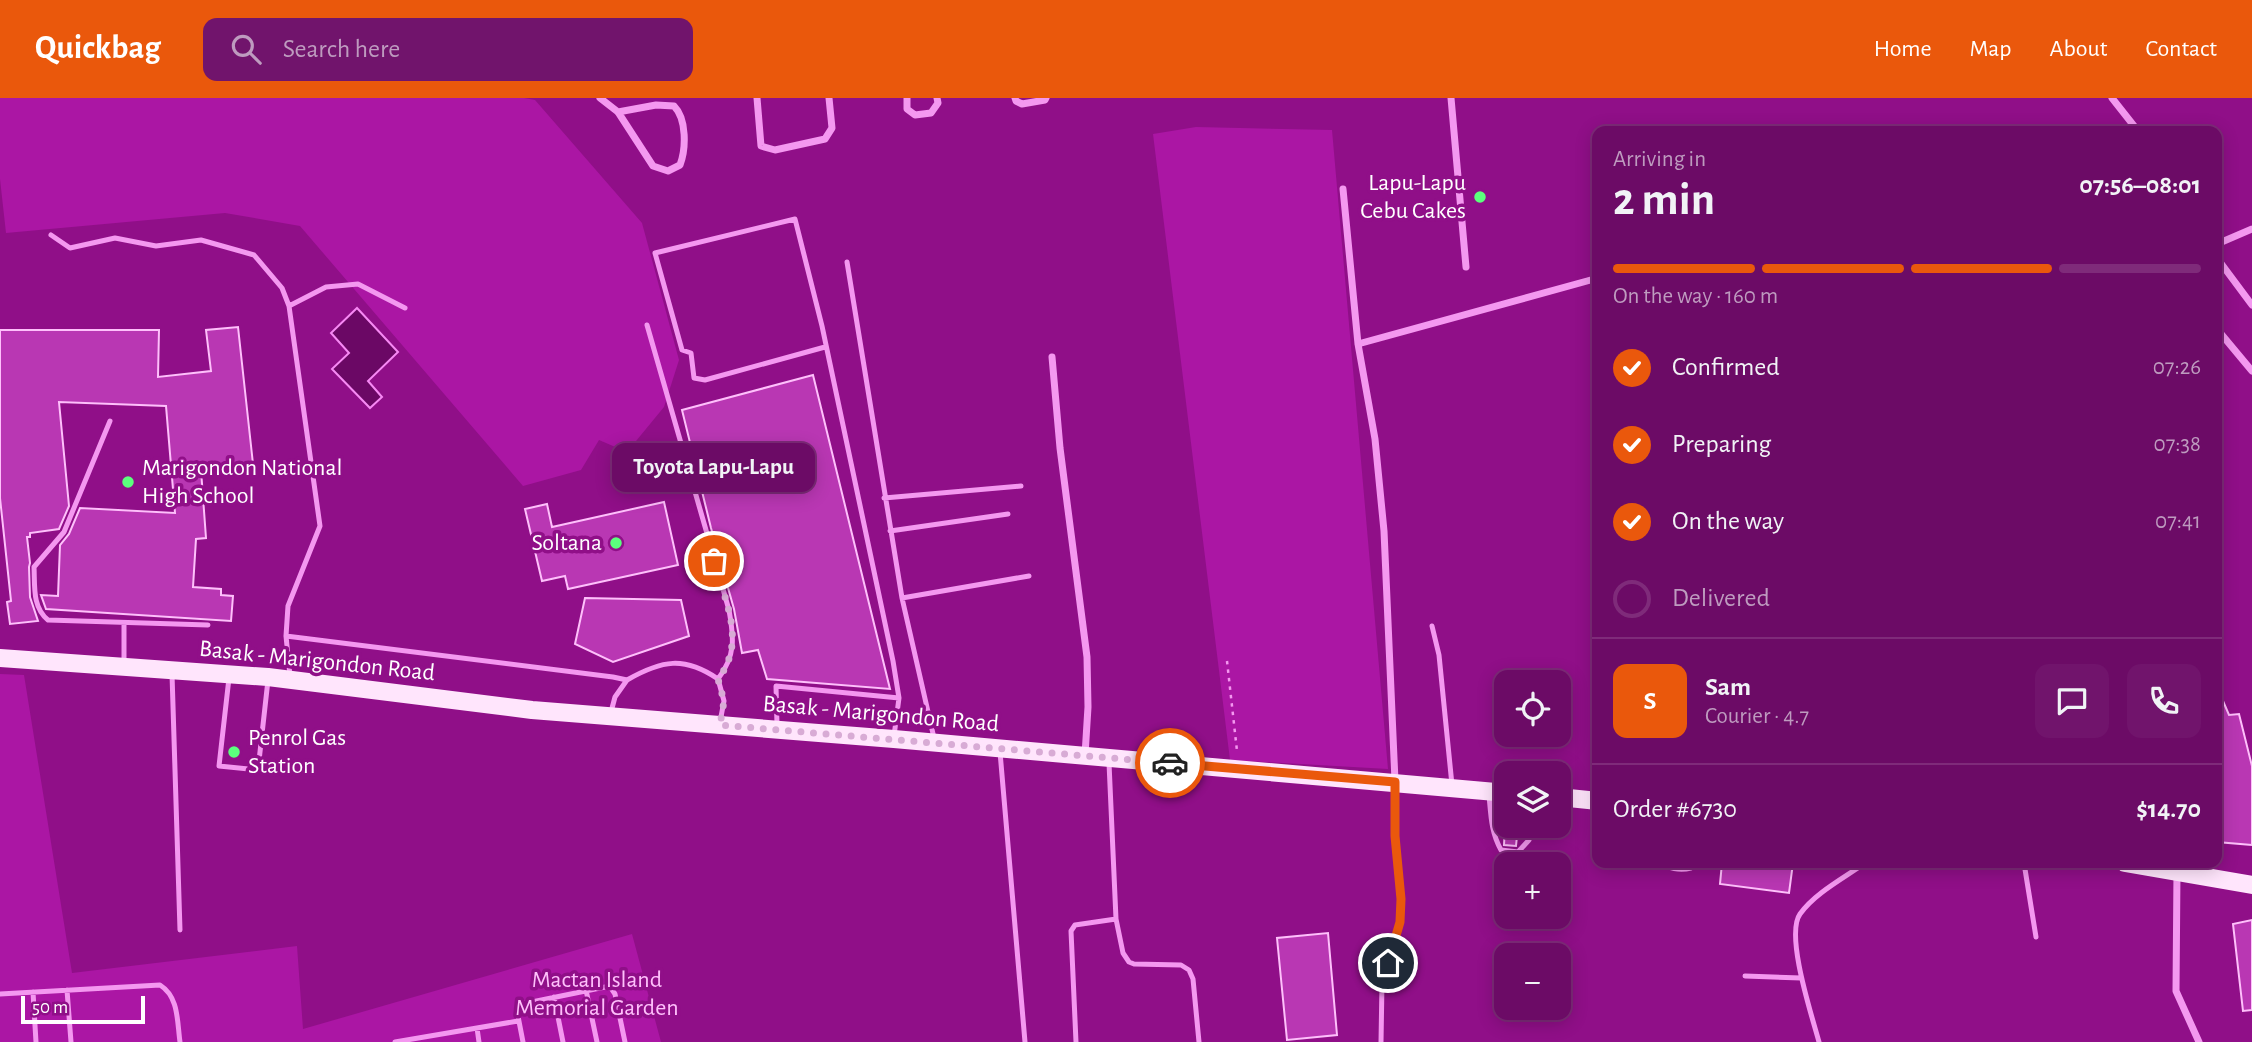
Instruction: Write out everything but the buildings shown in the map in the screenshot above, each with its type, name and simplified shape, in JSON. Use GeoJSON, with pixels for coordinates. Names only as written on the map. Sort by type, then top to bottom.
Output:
{"type":"FeatureCollection","features":[{"type":"Feature","properties":{"kind":"main road","name":"Basak - Marigondon Road"},"geometry":{"type":"LineString","coordinates":[[0,659],[268,677],[532,710],[1494,792]]}},
{"type":"Feature","properties":{"kind":"main road"},"geometry":{"type":"LineString","coordinates":[[1571,798],[1592,800]]}},
{"type":"Feature","properties":{"kind":"main road"},"geometry":{"type":"LineString","coordinates":[[2161,868],[2252,885]]}},
{"type":"Feature","properties":{"kind":"street"},"geometry":{"type":"LineString","coordinates":[[600,98],[618,112],[653,166],[668,171],[680,165],[685,151],[680,112],[674,106],[656,105],[618,112]]}},
{"type":"Feature","properties":{"kind":"street"},"geometry":{"type":"LineString","coordinates":[[757,98],[761,146],[775,150],[825,139],[832,128],[829,98]]}},
{"type":"Feature","properties":{"kind":"street"},"geometry":{"type":"LineString","coordinates":[[907,98],[907,109],[915,115],[931,113],[938,103],[937,98]]}},
{"type":"Feature","properties":{"kind":"street"},"geometry":{"type":"LineString","coordinates":[[1015,98],[1022,104],[1046,98]]}},
{"type":"Feature","properties":{"kind":"street"},"geometry":{"type":"LineString","coordinates":[[1451,98],[1466,267]]}},
{"type":"Feature","properties":{"kind":"street"},"geometry":{"type":"LineString","coordinates":[[2112,98],[2134,126]]}},
{"type":"Feature","properties":{"kind":"street"},"geometry":{"type":"LineString","coordinates":[[1343,189],[1358,344],[1375,439],[1384,531],[1395,782]]}},
{"type":"Feature","properties":{"kind":"street"},"geometry":{"type":"LineString","coordinates":[[2222,242],[2252,229]]}},
{"type":"Feature","properties":{"kind":"street"},"geometry":{"type":"LineString","coordinates":[[2222,265],[2252,305]]}},
{"type":"Feature","properties":{"kind":"street"},"geometry":{"type":"LineString","coordinates":[[1358,344],[1592,280]]}},
{"type":"Feature","properties":{"kind":"street"},"geometry":{"type":"LineString","coordinates":[[2222,335],[2252,371]]}},
{"type":"Feature","properties":{"kind":"street"},"geometry":{"type":"LineString","coordinates":[[1052,357],[1060,448],[1087,657],[1085,756]]}},
{"type":"Feature","properties":{"kind":"street"},"geometry":{"type":"LineString","coordinates":[[2176,870],[2176,991],[2199,1042]]}},
{"type":"Feature","properties":{"kind":"lane"},"geometry":{"type":"LineString","coordinates":[[825,347],[705,380],[694,378],[691,353],[682,350],[655,253],[794,219],[825,347],[893,661],[899,698],[894,739]]}},
{"type":"Feature","properties":{"kind":"lane"},"geometry":{"type":"LineString","coordinates":[[51,235],[71,247],[115,238],[156,246],[201,240],[254,255],[282,288],[289,306],[320,526],[288,607],[286,636],[290,679]]}},
{"type":"Feature","properties":{"kind":"lane"},"geometry":{"type":"LineString","coordinates":[[847,262],[902,598],[935,743]]}},
{"type":"Feature","properties":{"kind":"lane"},"geometry":{"type":"LineString","coordinates":[[289,306],[326,287],[358,284],[405,308]]}},
{"type":"Feature","properties":{"kind":"lane"},"geometry":{"type":"LineString","coordinates":[[647,325],[729,610],[733,651],[728,666],[718,679]]}},
{"type":"Feature","properties":{"kind":"lane"},"geometry":{"type":"LineString","coordinates":[[110,421],[64,532],[34,567],[40,614],[48,620],[208,625]]}},
{"type":"Feature","properties":{"kind":"lane"},"geometry":{"type":"LineString","coordinates":[[884,498],[1021,486]]}},
{"type":"Feature","properties":{"kind":"lane"},"geometry":{"type":"LineString","coordinates":[[890,531],[1008,514]]}},
{"type":"Feature","properties":{"kind":"lane"},"geometry":{"type":"LineString","coordinates":[[902,598],[1029,576]]}},
{"type":"Feature","properties":{"kind":"lane"},"geometry":{"type":"LineString","coordinates":[[124,624],[124,666]]}},
{"type":"Feature","properties":{"kind":"lane"},"geometry":{"type":"LineString","coordinates":[[1432,626],[1439,655],[1452,788]]}},
{"type":"Feature","properties":{"kind":"lane"},"geometry":{"type":"LineString","coordinates":[[286,636],[627,680]]}},
{"type":"Feature","properties":{"kind":"lane"},"geometry":{"type":"LineString","coordinates":[[610,716],[615,697],[627,680],[659,665],[684,663],[702,667],[718,679],[724,701],[720,725]]}},
{"type":"Feature","properties":{"kind":"lane"},"geometry":{"type":"LineString","coordinates":[[172,671],[180,930]]}},
{"type":"Feature","properties":{"kind":"lane"},"geometry":{"type":"LineString","coordinates":[[229,674],[219,766],[258,770],[268,677]]}},
{"type":"Feature","properties":{"kind":"lane"},"geometry":{"type":"LineString","coordinates":[[776,730],[776,686],[899,698]]}},
{"type":"Feature","properties":{"kind":"lane"},"geometry":{"type":"LineString","coordinates":[[1000,749],[1025,1042]]}},
{"type":"Feature","properties":{"kind":"lane"},"geometry":{"type":"LineString","coordinates":[[1109,758],[1116,919],[1123,953],[1129,962],[1134,964],[1181,965],[1189,970],[1193,979],[1199,1042]]}},
{"type":"Feature","properties":{"kind":"lane"},"geometry":{"type":"LineString","coordinates":[[1381,1042],[1382,984],[1400,922],[1395,782]]}},
{"type":"Feature","properties":{"kind":"lane"},"geometry":{"type":"LineString","coordinates":[[1494,812],[1491,827],[1494,837]]}},
{"type":"Feature","properties":{"kind":"lane"},"geometry":{"type":"LineString","coordinates":[[1495,838],[1501,850],[1518,852],[1530,838]]}},
{"type":"Feature","properties":{"kind":"lane"},"geometry":{"type":"LineString","coordinates":[[1670,868],[1690,868]]}},
{"type":"Feature","properties":{"kind":"lane"},"geometry":{"type":"LineString","coordinates":[[1819,1042],[1801,978],[1794,931],[1800,914],[1817,897],[1858,868]]}},
{"type":"Feature","properties":{"kind":"lane"},"geometry":{"type":"LineString","coordinates":[[2025,868],[2036,937]]}},
{"type":"Feature","properties":{"kind":"lane"},"geometry":{"type":"LineString","coordinates":[[1076,1042],[1071,930],[1075,925],[1116,919]]}},
{"type":"Feature","properties":{"kind":"lane"},"geometry":{"type":"LineString","coordinates":[[1745,976],[1801,978]]}},
{"type":"Feature","properties":{"kind":"lane"},"geometry":{"type":"LineString","coordinates":[[0,994],[160,985],[168,990],[174,1000],[180,1042]]}},
{"type":"Feature","properties":{"kind":"lane"},"geometry":{"type":"LineString","coordinates":[[523,1042],[517,1011],[522,1004],[605,986],[611,988],[615,994],[625,1042]]}},
{"type":"Feature","properties":{"kind":"lane"},"geometry":{"type":"LineString","coordinates":[[67,990],[71,1042]]}},
{"type":"Feature","properties":{"kind":"lane"},"geometry":{"type":"LineString","coordinates":[[586,990],[597,1042]]}},
{"type":"Feature","properties":{"kind":"lane"},"geometry":{"type":"LineString","coordinates":[[33,992],[36,1042]]}},
{"type":"Feature","properties":{"kind":"lane"},"geometry":{"type":"LineString","coordinates":[[554,997],[563,1042]]}},
{"type":"Feature","properties":{"kind":"lane"},"geometry":{"type":"LineString","coordinates":[[395,1042],[435,1039],[519,1021]]}},
{"type":"Feature","properties":{"kind":"lane"},"geometry":{"type":"LineString","coordinates":[[477,1028],[479,1042]]}},
{"type":"Feature","properties":{"kind":"path"},"geometry":{"type":"LineString","coordinates":[[1227,661],[1238,768]]}},
{"type":"Feature","properties":{"kind":"green space"},"geometry":{"type":"Polygon","coordinates":[[[0,98],[535,100],[642,223],[679,360],[664,407],[627,452],[599,440],[581,470],[523,486],[300,226],[225,213],[6,233],[0,179],[0,98]]]}},
{"type":"Feature","properties":{"kind":"green space"},"geometry":{"type":"Polygon","coordinates":[[[1196,127],[1332,130],[1388,769],[1230,760],[1153,134],[1196,127]]]}},
{"type":"Feature","properties":{"kind":"green space","name":"Mactan Island Memorial Garden"},"geometry":{"type":"Polygon","coordinates":[[[0,674],[24,675],[72,973],[297,946],[303,1029],[632,934],[661,1042],[0,1042],[0,674]]]}},
{"type":"Feature","properties":{"kind":"shaded area"},"geometry":{"type":"Polygon","coordinates":[[[357,308],[398,352],[368,381],[382,397],[370,408],[332,369],[349,353],[331,333],[357,308]]]}},
{"type":"Feature","properties":{"kind":"way so far"},"geometry":{"type":"LineString","coordinates":[[714,561],[733,632],[733,651],[728,666],[718,679],[724,701],[720,725],[1170,763]]}},
{"type":"Feature","properties":{"kind":"place","name":"Lapu-Lapu Cebu Cakes"},"geometry":{"type":"Point","coordinates":[1480,197]}},
{"type":"Feature","properties":{"kind":"place","name":"Marigondon National High School"},"geometry":{"type":"Point","coordinates":[128,482]}},
{"type":"Feature","properties":{"kind":"place","name":"Soltana"},"geometry":{"type":"Point","coordinates":[616,543]}},
{"type":"Feature","properties":{"kind":"place","name":"Toyota Lapu-Lapu"},"geometry":{"type":"Point","coordinates":[714,561]}},
{"type":"Feature","properties":{"kind":"place","name":"Penrol Gas Station"},"geometry":{"type":"Point","coordinates":[234,752]}},
{"type":"Feature","properties":{"kind":"route"},"geometry":{"type":"LineString","coordinates":[[1170,763],[1395,782],[1395,836],[1401,899],[1400,922],[1388,963]]}}]}
